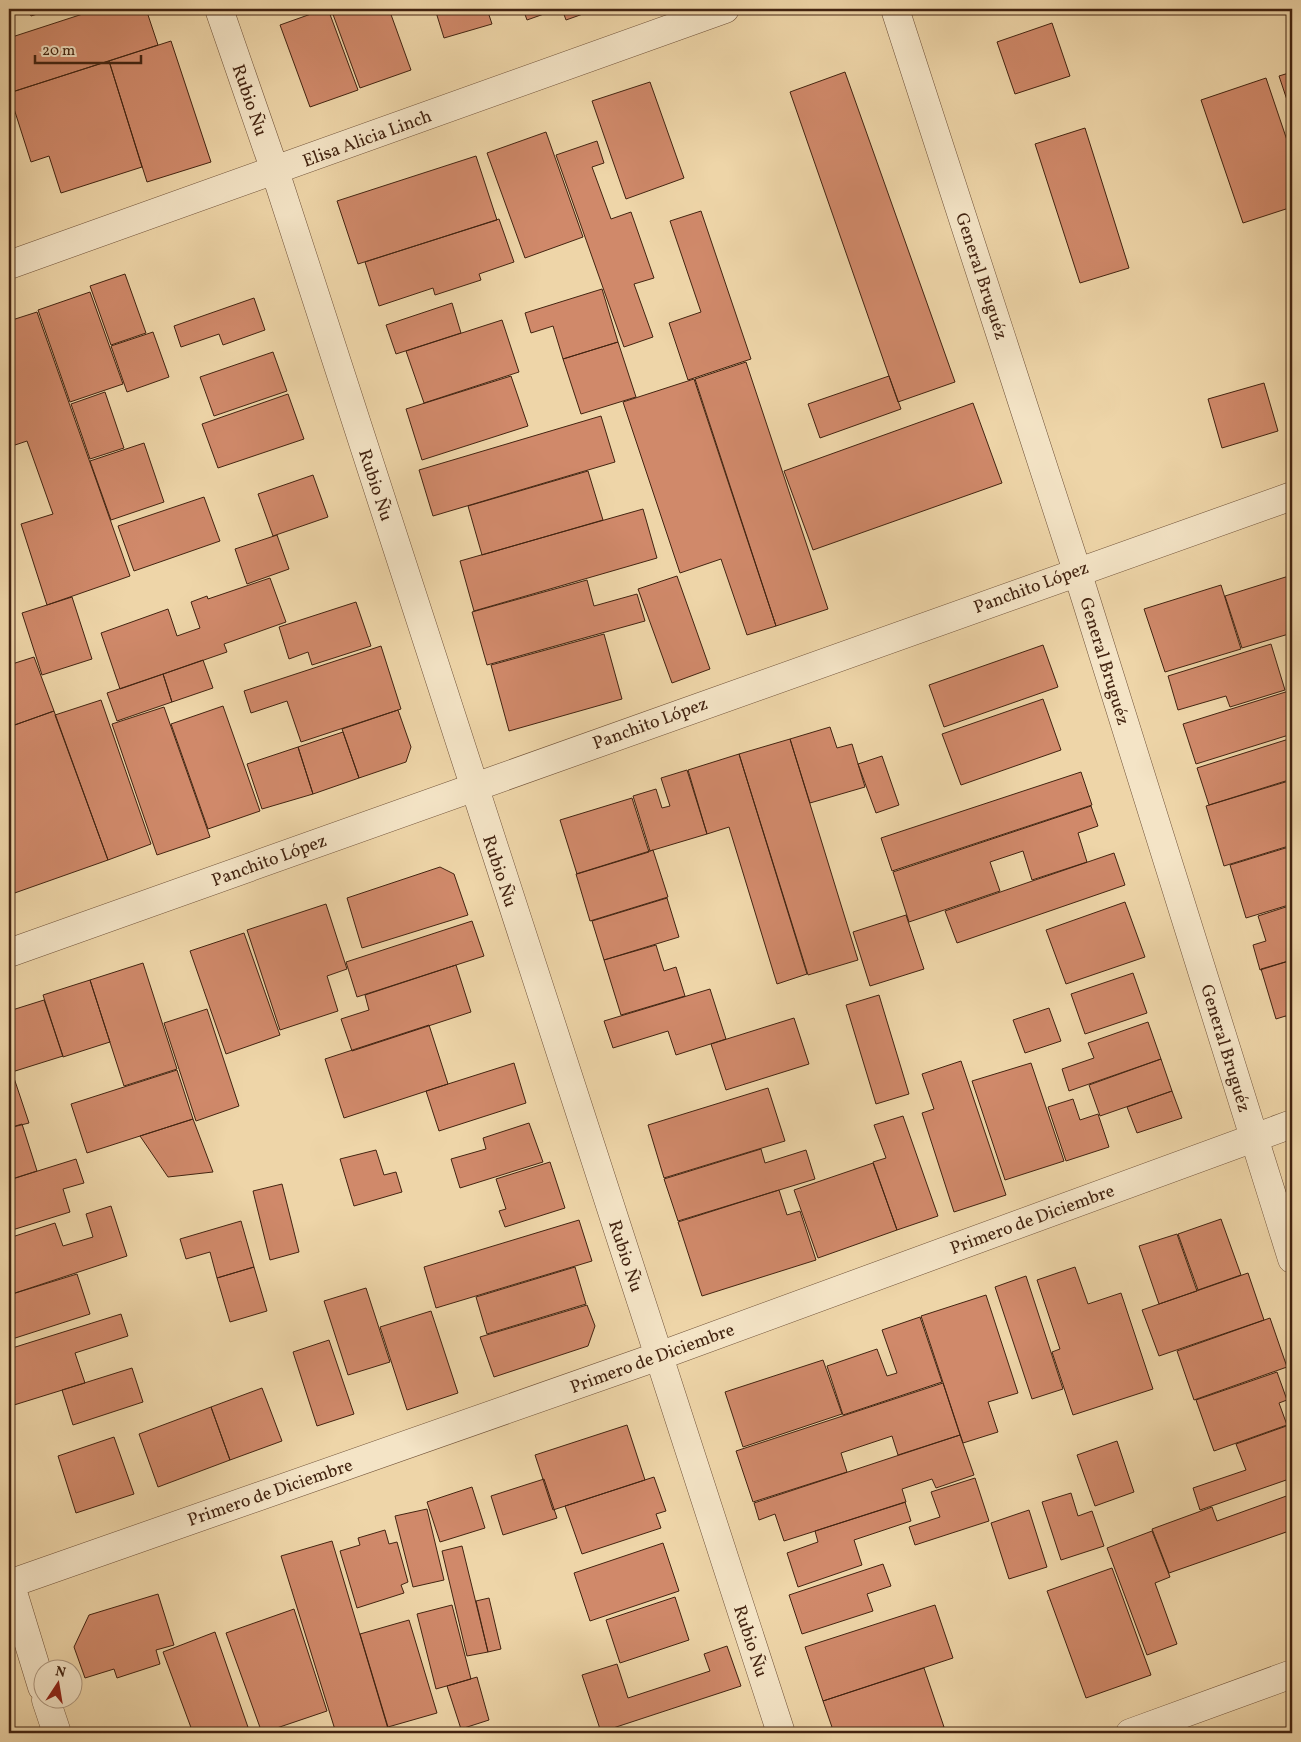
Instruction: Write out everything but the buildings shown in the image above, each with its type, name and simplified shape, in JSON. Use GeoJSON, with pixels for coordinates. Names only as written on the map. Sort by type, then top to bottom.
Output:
{"type":"FeatureCollection","features":[{"type":"Feature","properties":{"kind":"street","name":"Rubio Ñu"},"geometry":{"type":"LineString","coordinates":[[219,9],[274,171],[781,1733]]}},
{"type":"Feature","properties":{"kind":"street","name":"Elisa Alicia Linch"},"geometry":{"type":"LineString","coordinates":[[9,265],[725,9]]}},
{"type":"Feature","properties":{"kind":"street","name":"General Bruguéz"},"geometry":{"type":"LineString","coordinates":[[895,9],[1077,571],[1292,1258]]}},
{"type":"Feature","properties":{"kind":"street","name":"Panchito López"},"geometry":{"type":"LineString","coordinates":[[9,953],[1292,496]]}},
{"type":"Feature","properties":{"kind":"street","name":"Primero de Diciembre"},"geometry":{"type":"LineString","coordinates":[[9,1582],[659,1356],[1292,1124]]}},
{"type":"Feature","properties":{"kind":"street"},"geometry":{"type":"LineString","coordinates":[[9,1582],[33,1660]]}},
{"type":"Feature","properties":{"kind":"street"},"geometry":{"type":"LineString","coordinates":[[1130,1733],[1292,1674]]}},
{"type":"Feature","properties":{"kind":"street"},"geometry":{"type":"LineString","coordinates":[[49,1710],[57,1733]]}}]}
